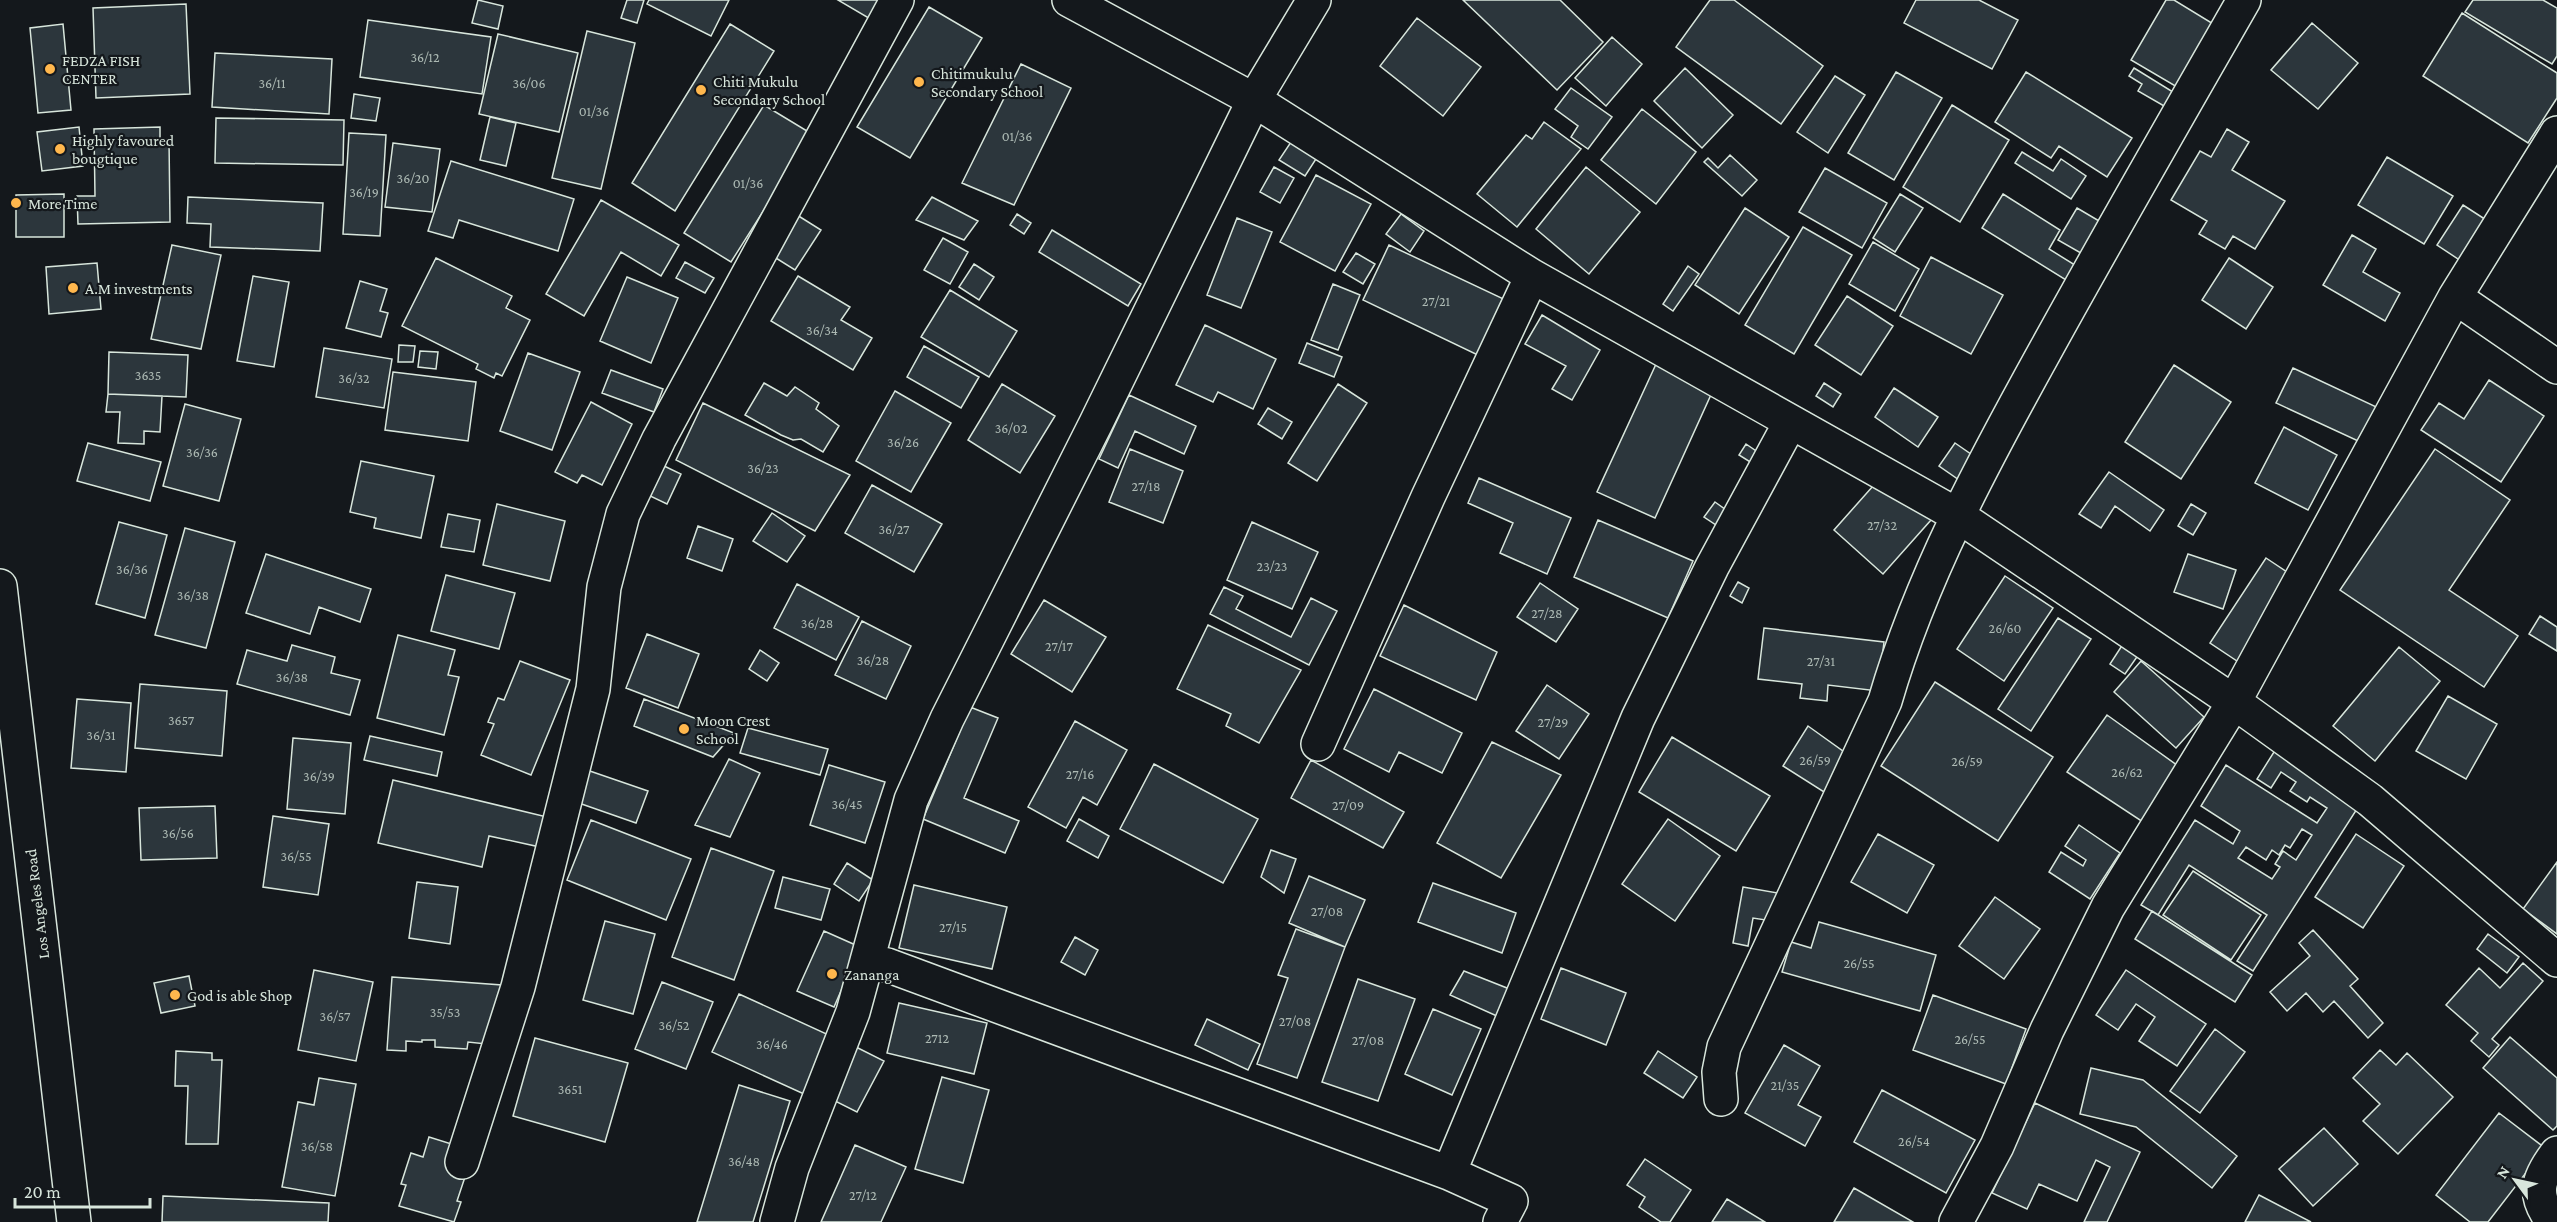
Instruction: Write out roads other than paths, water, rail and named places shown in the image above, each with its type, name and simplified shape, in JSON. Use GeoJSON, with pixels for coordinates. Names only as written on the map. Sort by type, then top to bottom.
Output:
{"type":"FeatureCollection","features":[{"type":"Feature","properties":{"kind":"street"},"geometry":{"type":"LineString","coordinates":[[462,1162],[518,987],[590,700],[604,587],[623,514],[659,439],[897,0]]}},
{"type":"Feature","properties":{"kind":"street"},"geometry":{"type":"LineString","coordinates":[[1070,0],[1254,99],[1532,276],[1790,423],[1957,514],[2234,702],[2370,800],[2557,960]]}},
{"type":"Feature","properties":{"kind":"street"},"geometry":{"type":"LineString","coordinates":[[777,1222],[792,1168],[853,1012],[911,800],[947,719],[1096,423],[1254,99],[1314,0]]}},
{"type":"Feature","properties":{"kind":"street"},"geometry":{"type":"LineString","coordinates":[[1721,1099],[1719,1072],[1724,1047],[1885,701],[1898,657],[1957,514],[2133,190],[2244,0]]}},
{"type":"Feature","properties":{"kind":"street"},"geometry":{"type":"LineString","coordinates":[[1956,1222],[1997,1146],[2047,1030],[2108,907],[2234,702],[2455,297],[2557,134]]}},
{"type":"Feature","properties":{"kind":"street"},"geometry":{"type":"LineString","coordinates":[[1318,744],[1428,497],[1532,276]]}},
{"type":"Feature","properties":{"kind":"street"},"geometry":{"type":"LineString","coordinates":[[2455,297],[2557,367]]}},
{"type":"Feature","properties":{"kind":"street"},"geometry":{"type":"LineString","coordinates":[[1449,1173],[1638,718],[1712,567],[1790,423]]}},
{"type":"Feature","properties":{"kind":"street","name":"Los Angeles Road"},"geometry":{"type":"LineString","coordinates":[[0,586],[74,1222]]}},
{"type":"Feature","properties":{"kind":"street"},"geometry":{"type":"LineString","coordinates":[[868,961],[887,965],[1449,1173],[1511,1201],[1500,1222]]}},
{"type":"Feature","properties":{"kind":"street"},"geometry":{"type":"LineString","coordinates":[[2553,1222],[2541,1207],[2538,1188],[2546,1168],[2557,1154]]}},
{"type":"Feature","properties":{"kind":"place","name":"FEDZA FISH CENTER"},"geometry":{"type":"Point","coordinates":[50,69]}},
{"type":"Feature","properties":{"kind":"place","name":"Chitimukulu Secondary School"},"geometry":{"type":"Point","coordinates":[919,82]}},
{"type":"Feature","properties":{"kind":"place","name":"Chiti Mukulu Secondary School"},"geometry":{"type":"Point","coordinates":[701,90]}},
{"type":"Feature","properties":{"kind":"place","name":"Highly favoured bougtique"},"geometry":{"type":"Point","coordinates":[60,149]}},
{"type":"Feature","properties":{"kind":"place","name":"More Time"},"geometry":{"type":"Point","coordinates":[16,203]}},
{"type":"Feature","properties":{"kind":"place","name":"A.M investments"},"geometry":{"type":"Point","coordinates":[73,288]}},
{"type":"Feature","properties":{"kind":"place","name":"Moon Crest School"},"geometry":{"type":"Point","coordinates":[684,729]}},
{"type":"Feature","properties":{"kind":"place","name":"Zananga"},"geometry":{"type":"Point","coordinates":[832,974]}},
{"type":"Feature","properties":{"kind":"place","name":"God is able Shop"},"geometry":{"type":"Point","coordinates":[175,995]}}]}
